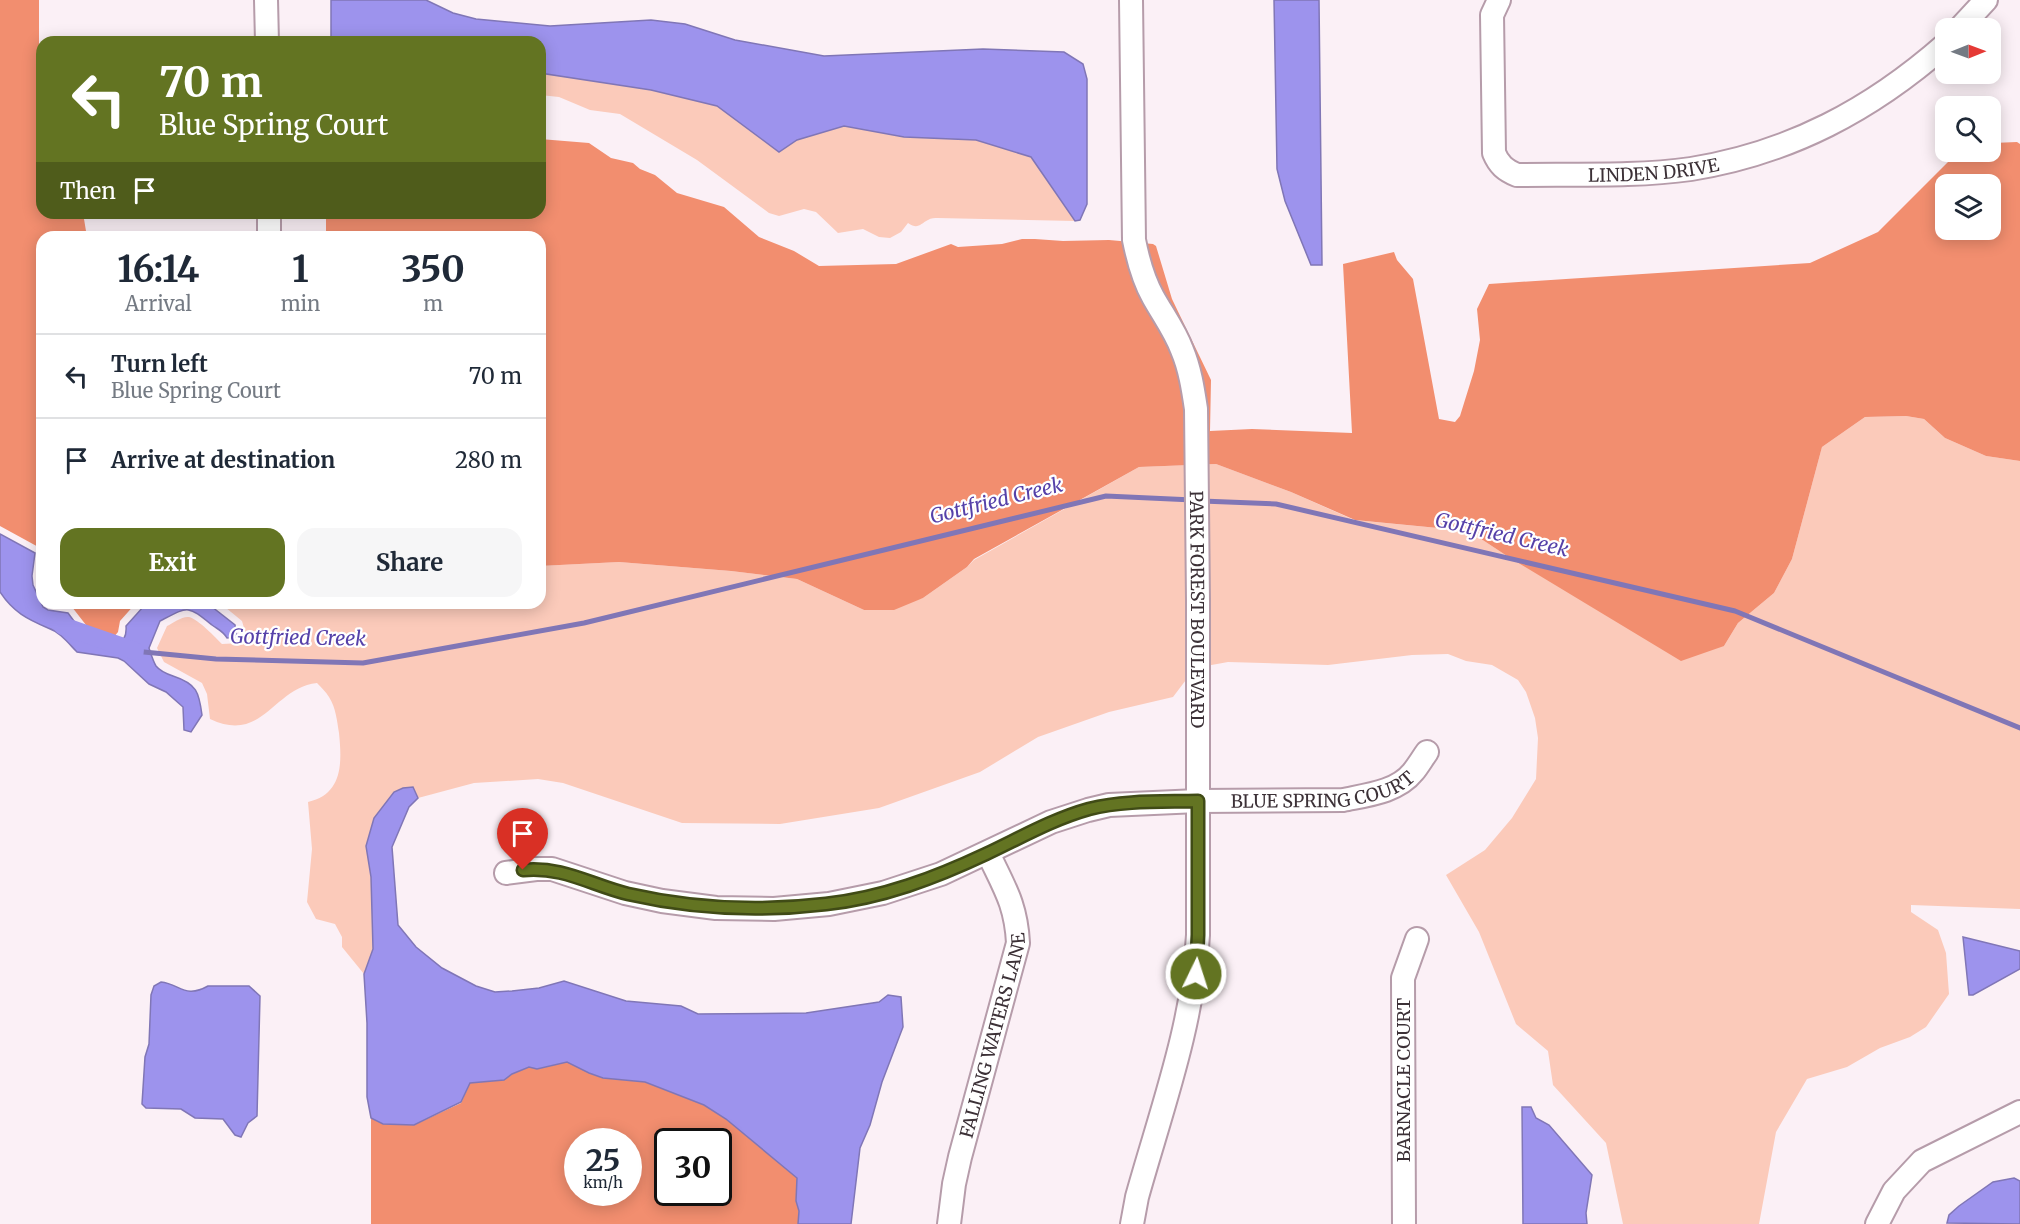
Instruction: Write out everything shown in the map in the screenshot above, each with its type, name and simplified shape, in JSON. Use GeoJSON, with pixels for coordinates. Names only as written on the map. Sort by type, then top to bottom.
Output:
{"type":"FeatureCollection","features":[{"type":"Feature","properties":{"kind":"street"},"geometry":{"type":"LineString","coordinates":[[266,0],[267,36]]}},
{"type":"Feature","properties":{"kind":"street","name":"PARK FOREST BOULEVARD"},"geometry":{"type":"LineString","coordinates":[[1131,0],[1134,240],[1147,285],[1183,351],[1196,409],[1198,601],[1196,974],[1186,1021],[1137,1197],[1132,1224]]}},
{"type":"Feature","properties":{"kind":"street","name":"LINDEN DRIVE"},"geometry":{"type":"LineString","coordinates":[[1500,0],[1492,15],[1494,153],[1498,163],[1507,171],[1517,175],[1644,173],[1690,169],[1763,152],[1829,126],[1872,102],[1935,54]]}},
{"type":"Feature","properties":{"kind":"street"},"geometry":{"type":"LineString","coordinates":[[1969,18],[1986,0]]}},
{"type":"Feature","properties":{"kind":"street","name":"BLUE SPRING COURT"},"geometry":{"type":"LineString","coordinates":[[506,873],[536,868],[552,869],[625,893],[662,901],[716,908],[774,909],[829,904],[883,893],[941,874],[1051,822],[1088,810],[1129,803],[1343,800],[1375,793],[1403,781],[1413,772],[1427,752]]}},
{"type":"Feature","properties":{"kind":"street","name":"FALLING WATERS LANE"},"geometry":{"type":"LineString","coordinates":[[949,1224],[960,1156],[1018,943],[1017,922],[1013,906],[988,853]]}},
{"type":"Feature","properties":{"kind":"street","name":"BARNACLE COURT"},"geometry":{"type":"LineString","coordinates":[[1404,1224],[1403,978],[1417,939]]}},
{"type":"Feature","properties":{"kind":"street"},"geometry":{"type":"LineString","coordinates":[[1877,1224],[1894,1191],[1922,1161],[2020,1112]]}},
{"type":"Feature","properties":{"kind":"shaded area"},"geometry":{"type":"Polygon","coordinates":[[[0,0],[39,0],[39,36],[36,36],[36,219],[84,219],[86,231],[36,231],[36,546],[0,526],[0,0]]]}},
{"type":"Feature","properties":{"kind":"shaded area"},"geometry":{"type":"Polygon","coordinates":[[[331,0],[426,0],[453,13],[476,19],[550,26],[651,20],[685,24],[735,40],[824,56],[983,49],[1064,52],[1083,64],[1087,79],[1087,204],[1080,220],[1075,221],[1031,157],[976,140],[904,137],[844,126],[797,140],[779,152],[717,106],[651,90],[546,74],[546,36],[331,36],[331,0]]]}},
{"type":"Feature","properties":{"kind":"shaded area"},"geometry":{"type":"Polygon","coordinates":[[[1274,0],[1319,0],[1322,265],[1311,265],[1285,201],[1277,169],[1274,0]]]}},
{"type":"Feature","properties":{"kind":"shaded area"},"geometry":{"type":"Polygon","coordinates":[[[546,74],[651,90],[717,106],[779,152],[797,140],[844,126],[904,137],[976,140],[1031,157],[1075,221],[936,218],[917,226],[908,223],[901,232],[890,238],[879,237],[863,229],[838,233],[816,212],[804,209],[779,216],[769,213],[697,160],[620,114],[590,110],[559,97],[546,96],[546,74]]]}},
{"type":"Feature","properties":{"kind":"shaded area"},"geometry":{"type":"Polygon","coordinates":[[[546,139],[589,143],[611,158],[633,163],[640,169],[655,175],[677,193],[724,207],[759,237],[794,251],[819,266],[896,264],[951,244],[958,247],[1002,244],[1022,239],[1109,240],[1153,244],[1156,246],[1172,299],[1211,380],[1210,431],[1252,429],[1352,433],[1343,264],[1394,252],[1397,260],[1413,279],[1439,419],[1455,422],[1460,416],[1474,371],[1480,340],[1477,309],[1489,284],[1810,263],[1878,232],[1935,175],[1935,240],[2001,240],[2001,174],[1936,174],[1948,162],[2001,162],[2001,143],[2017,142],[2020,144],[2020,461],[1986,456],[1945,438],[1924,419],[1906,416],[1865,417],[1822,447],[1792,559],[1774,593],[1738,623],[1724,646],[1681,661],[1469,531],[1355,520],[1291,492],[1216,464],[1139,467],[974,559],[967,567],[923,598],[894,610],[864,610],[797,579],[619,562],[546,566],[546,231],[326,231],[326,219],[546,219],[546,139]]]}},
{"type":"Feature","properties":{"kind":"shaded area"},"geometry":{"type":"Polygon","coordinates":[[[1906,416],[1924,419],[1945,438],[1986,456],[2020,461],[2020,909],[1911,905],[1911,912],[1938,930],[1946,953],[1949,994],[1926,1027],[1910,1037],[1880,1048],[1847,1067],[1807,1079],[1776,1132],[1759,1224],[1623,1224],[1606,1143],[1553,1085],[1548,1051],[1516,1024],[1479,932],[1446,875],[1485,850],[1512,818],[1536,779],[1538,738],[1535,718],[1526,692],[1518,680],[1492,665],[1466,661],[1448,654],[1412,655],[1328,665],[1228,662],[1195,668],[1173,697],[1109,712],[1038,737],[980,772],[879,808],[780,824],[682,823],[563,783],[538,779],[474,783],[418,798],[413,787],[366,845],[371,877],[373,949],[364,974],[342,947],[342,937],[335,924],[316,919],[307,902],[312,849],[308,802],[328,792],[334,785],[340,766],[338,724],[329,697],[317,683],[302,687],[289,694],[256,720],[243,725],[228,725],[210,719],[207,694],[202,683],[164,662],[157,648],[167,626],[186,617],[197,621],[222,644],[241,643],[245,640],[246,635],[242,621],[227,609],[546,609],[546,566],[619,562],[797,579],[864,610],[923,598],[974,560],[1139,467],[1216,464],[1291,492],[1354,520],[1469,531],[1507,556],[1724,646],[1738,623],[1774,593],[1792,559],[1822,447],[1865,417],[1906,416]]]}},
{"type":"Feature","properties":{"kind":"shaded area"},"geometry":{"type":"Polygon","coordinates":[[[0,534],[35,553],[32,576],[36,592],[36,609],[68,613],[88,640],[114,647],[124,639],[126,626],[141,609],[215,609],[235,625],[237,637],[227,638],[221,631],[188,610],[177,612],[160,621],[149,648],[158,668],[187,682],[198,695],[202,715],[191,732],[184,730],[183,707],[166,692],[149,684],[124,661],[118,658],[77,652],[56,632],[15,610],[0,592],[0,534]]]}},
{"type":"Feature","properties":{"kind":"shaded area"},"geometry":{"type":"Polygon","coordinates":[[[74,609],[131,609],[120,621],[118,632],[113,638],[93,634],[74,609]]]}},
{"type":"Feature","properties":{"kind":"shaded area"},"geometry":{"type":"Polygon","coordinates":[[[413,787],[418,798],[409,807],[392,847],[398,925],[416,947],[442,968],[476,986],[495,992],[539,988],[564,981],[626,1001],[681,1006],[698,1014],[806,1013],[879,1002],[888,995],[901,997],[903,1027],[860,1148],[851,1224],[798,1224],[797,1178],[726,1119],[704,1105],[645,1082],[603,1078],[567,1062],[537,1069],[529,1067],[504,1080],[470,1083],[461,1102],[414,1125],[383,1124],[371,1118],[367,1097],[367,1023],[364,974],[373,949],[371,877],[366,846],[374,818],[394,792],[413,787]]]}},
{"type":"Feature","properties":{"kind":"shaded area"},"geometry":{"type":"Polygon","coordinates":[[[1963,937],[2020,951],[2020,969],[1973,995],[1969,995],[1963,937]]]}},
{"type":"Feature","properties":{"kind":"shaded area"},"geometry":{"type":"Polygon","coordinates":[[[161,982],[188,991],[200,990],[208,986],[249,986],[260,996],[257,1116],[248,1123],[241,1137],[235,1135],[223,1119],[195,1118],[181,1109],[146,1108],[142,1104],[145,1057],[149,1044],[151,995],[154,986],[161,982]]]}},
{"type":"Feature","properties":{"kind":"shaded area"},"geometry":{"type":"Polygon","coordinates":[[[567,1062],[603,1078],[645,1082],[704,1105],[726,1119],[798,1178],[796,1201],[799,1211],[798,1224],[371,1224],[371,1118],[383,1124],[414,1125],[461,1103],[470,1083],[504,1080],[529,1067],[537,1069],[567,1062]]]}},
{"type":"Feature","properties":{"kind":"shaded area"},"geometry":{"type":"Polygon","coordinates":[[[1522,1107],[1531,1107],[1536,1118],[1549,1125],[1592,1175],[1586,1213],[1587,1224],[1523,1224],[1522,1107]]]}},
{"type":"Feature","properties":{"kind":"shaded area"},"geometry":{"type":"Polygon","coordinates":[[[2014,1178],[2020,1181],[2020,1224],[1947,1223],[1949,1215],[1959,1206],[1993,1182],[2014,1178]]]}},
{"type":"Feature","properties":{"kind":"waterway","name":"Gottfried Creek"},"geometry":{"type":"LineString","coordinates":[[144,652],[216,659],[363,663],[584,623],[1106,496],[1193,500]]}},
{"type":"Feature","properties":{"kind":"waterway","name":"Gottfried Creek"},"geometry":{"type":"LineString","coordinates":[[1202,501],[1276,504],[1735,611],[2020,728]]}},
{"type":"Feature","properties":{"kind":"waterway","name":"Gottfried Creek"},"geometry":{"type":"LineString","coordinates":[[59,622],[63,626],[135,651]]}},
{"type":"Feature","properties":{"kind":"route"},"geometry":{"type":"LineString","coordinates":[[523,870],[552,869],[625,893],[662,901],[716,908],[774,909],[829,904],[883,893],[941,874],[1051,822],[1088,810],[1129,803],[1198,801],[1196,974]]}}]}
